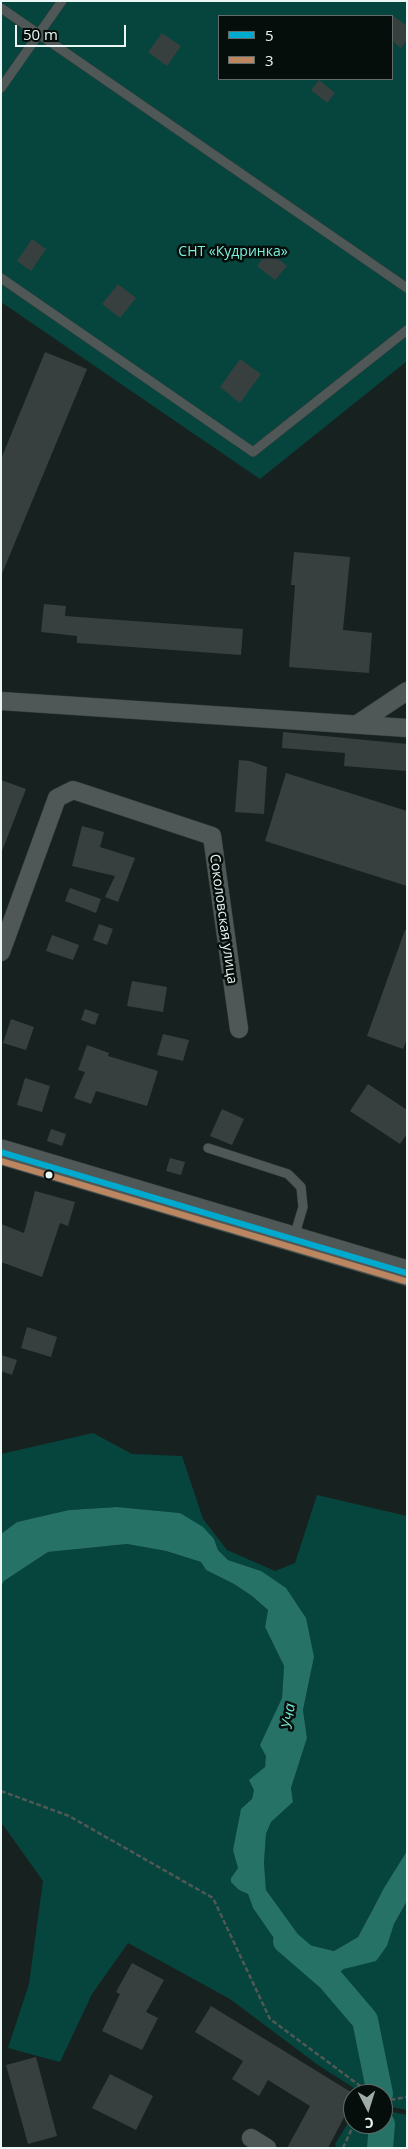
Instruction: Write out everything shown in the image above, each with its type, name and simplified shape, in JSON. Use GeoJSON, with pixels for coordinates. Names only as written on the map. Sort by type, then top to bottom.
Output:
{"type":"FeatureCollection","features":[{"type":"Feature","properties":{"kind":"street"},"geometry":{"type":"LineString","coordinates":[[359,723],[407,692]]}},
{"type":"Feature","properties":{"kind":"street"},"geometry":{"type":"LineString","coordinates":[[1,702],[359,723],[407,728]]}},
{"type":"Feature","properties":{"kind":"street","name":"Соколовская улица"},"geometry":{"type":"LineString","coordinates":[[1,952],[57,798],[73,790],[212,836],[239,1029]]}},
{"type":"Feature","properties":{"kind":"street"},"geometry":{"type":"LineString","coordinates":[[1,1152],[407,1273]]}},
{"type":"Feature","properties":{"kind":"street"},"geometry":{"type":"LineString","coordinates":[[251,2138],[267,2148]]}},
{"type":"Feature","properties":{"kind":"lane"},"geometry":{"type":"LineString","coordinates":[[1,88],[62,1]]}},
{"type":"Feature","properties":{"kind":"lane"},"geometry":{"type":"LineString","coordinates":[[1,8],[407,288]]}},
{"type":"Feature","properties":{"kind":"lane"},"geometry":{"type":"LineString","coordinates":[[1,278],[253,452],[407,330]]}},
{"type":"Feature","properties":{"kind":"lane"},"geometry":{"type":"LineString","coordinates":[[208,1148],[288,1174],[301,1187],[303,1206],[293,1239]]}},
{"type":"Feature","properties":{"kind":"path"},"geometry":{"type":"LineString","coordinates":[[1,1791],[69,1816],[213,1898],[270,2019],[358,2084]]}},
{"type":"Feature","properties":{"kind":"path"},"geometry":{"type":"LineString","coordinates":[[393,2099],[407,2097]]}},
{"type":"Feature","properties":{"kind":"path"},"geometry":{"type":"LineString","coordinates":[[343,2148],[349,2134]]}},
{"type":"Feature","properties":{"kind":"green space","name":"СНТ «Кудринка»"},"geometry":{"type":"Polygon","coordinates":[[[1,1],[407,1],[407,361],[260,479],[1,302],[1,1]]]}},
{"type":"Feature","properties":{"kind":"green space"},"geometry":{"type":"Polygon","coordinates":[[[93,1433],[132,1454],[182,1456],[203,1519],[227,1550],[275,1571],[295,1563],[317,1495],[407,1516],[407,1851],[358,1937],[334,1951],[305,1944],[266,1890],[264,1863],[266,1834],[271,1822],[293,1802],[291,1788],[307,1738],[303,1710],[314,1657],[261,1571],[228,1560],[218,1550],[214,1539],[180,1513],[117,1507],[69,1510],[17,1522],[1,1534],[1,1454],[93,1433]]]}},
{"type":"Feature","properties":{"kind":"green space"},"geometry":{"type":"Polygon","coordinates":[[[127,1544],[166,1551],[201,1562],[206,1570],[234,1584],[268,1610],[265,1627],[284,1666],[282,1698],[274,1716],[265,1767],[258,1774],[237,1861],[238,1868],[231,1878],[239,1890],[248,1894],[253,1908],[273,1937],[344,1969],[376,1960],[387,1946],[394,1924],[407,1901],[407,2110],[393,2107],[393,2084],[374,2084],[361,2022],[310,1967],[358,2024],[373,2084],[348,2084],[318,2065],[230,1999],[128,1943],[92,1994],[60,2062],[8,2048],[29,1984],[43,1881],[1,1822],[1,1586],[4,1581],[48,1552],[127,1544]]]}},
{"type":"Feature","properties":{"kind":"green space"},"geometry":{"type":"Polygon","coordinates":[[[393,2112],[407,2115],[407,2148],[384,2148],[386,2134],[393,2134],[393,2112]]]}},
{"type":"Feature","properties":{"kind":"green space"},"geometry":{"type":"Polygon","coordinates":[[[343,2131],[343,2134],[375,2134],[372,2148],[337,2148],[335,2144],[343,2131]]]}},
{"type":"Feature","properties":{"kind":"water","name":"Уча"},"geometry":{"type":"Polygon","coordinates":[[[117,1507],[180,1513],[203,1527],[214,1539],[218,1550],[228,1560],[261,1571],[286,1588],[306,1618],[314,1657],[303,1710],[307,1738],[291,1788],[293,1802],[271,1822],[266,1834],[264,1863],[266,1890],[305,1944],[334,1951],[358,1937],[384,1888],[407,1851],[407,1901],[394,1924],[387,1946],[376,1961],[344,1969],[335,1975],[273,1937],[253,1908],[248,1894],[239,1890],[231,1882],[231,1878],[238,1868],[233,1850],[241,1809],[252,1799],[254,1790],[249,1780],[265,1767],[266,1756],[260,1745],[282,1698],[284,1666],[265,1627],[268,1610],[234,1584],[206,1570],[201,1562],[166,1551],[127,1544],[48,1552],[4,1581],[1,1586],[1,1534],[17,1522],[69,1510],[117,1507]]]}},
{"type":"Feature","properties":{"kind":"building"},"geometry":{"type":"Polygon","coordinates":[[[393,16],[407,26],[407,40],[401,48],[393,42],[393,16]]]}},
{"type":"Feature","properties":{"kind":"building"},"geometry":{"type":"Polygon","coordinates":[[[162,33],[181,46],[167,66],[148,52],[162,33]]]}},
{"type":"Feature","properties":{"kind":"building"},"geometry":{"type":"Polygon","coordinates":[[[319,80],[335,93],[327,103],[311,90],[319,80]]]}},
{"type":"Feature","properties":{"kind":"building"},"geometry":{"type":"Polygon","coordinates":[[[32,239],[46,249],[31,271],[17,261],[32,239]]]}},
{"type":"Feature","properties":{"kind":"building"},"geometry":{"type":"Polygon","coordinates":[[[269,251],[287,266],[275,280],[257,266],[269,251]]]}},
{"type":"Feature","properties":{"kind":"building"},"geometry":{"type":"Polygon","coordinates":[[[118,284],[136,298],[120,318],[102,304],[118,284]]]}},
{"type":"Feature","properties":{"kind":"building"},"geometry":{"type":"Polygon","coordinates":[[[45,352],[87,369],[1,576],[1,459],[45,352]]]}},
{"type":"Feature","properties":{"kind":"building"},"geometry":{"type":"Polygon","coordinates":[[[240,359],[261,374],[240,403],[220,387],[240,359]]]}},
{"type":"Feature","properties":{"kind":"building"},"geometry":{"type":"Polygon","coordinates":[[[294,552],[350,557],[343,630],[372,633],[369,673],[289,667],[295,585],[291,585],[294,552]]]}},
{"type":"Feature","properties":{"kind":"building"},"geometry":{"type":"Polygon","coordinates":[[[44,604],[66,606],[65,616],[243,629],[241,655],[77,643],[77,636],[41,632],[44,604]]]}},
{"type":"Feature","properties":{"kind":"building"},"geometry":{"type":"Polygon","coordinates":[[[283,732],[407,744],[407,771],[344,766],[345,753],[282,748],[283,732]]]}},
{"type":"Feature","properties":{"kind":"building"},"geometry":{"type":"Polygon","coordinates":[[[239,760],[250,761],[267,767],[264,814],[235,812],[239,760]]]}},
{"type":"Feature","properties":{"kind":"building"},"geometry":{"type":"Polygon","coordinates":[[[286,773],[407,811],[407,886],[265,841],[286,773]]]}},
{"type":"Feature","properties":{"kind":"building"},"geometry":{"type":"Polygon","coordinates":[[[1,780],[26,789],[2,851],[1,851],[1,780]]]}},
{"type":"Feature","properties":{"kind":"building"},"geometry":{"type":"Polygon","coordinates":[[[82,826],[104,832],[100,847],[135,858],[118,902],[105,897],[115,876],[72,866],[82,826]]]}},
{"type":"Feature","properties":{"kind":"building"},"geometry":{"type":"Polygon","coordinates":[[[70,888],[101,899],[96,913],[65,901],[70,888]]]}},
{"type":"Feature","properties":{"kind":"building"},"geometry":{"type":"Polygon","coordinates":[[[99,924],[113,929],[107,945],[93,940],[99,924]]]}},
{"type":"Feature","properties":{"kind":"building"},"geometry":{"type":"Polygon","coordinates":[[[405,930],[407,930],[407,1039],[403,1049],[367,1036],[405,930]]]}},
{"type":"Feature","properties":{"kind":"building"},"geometry":{"type":"Polygon","coordinates":[[[52,935],[79,945],[73,960],[46,951],[52,935]]]}},
{"type":"Feature","properties":{"kind":"building"},"geometry":{"type":"Polygon","coordinates":[[[132,981],[167,987],[163,1012],[127,1006],[132,981]]]}},
{"type":"Feature","properties":{"kind":"building"},"geometry":{"type":"Polygon","coordinates":[[[85,1009],[99,1014],[95,1025],[81,1020],[85,1009]]]}},
{"type":"Feature","properties":{"kind":"building"},"geometry":{"type":"Polygon","coordinates":[[[11,1019],[34,1027],[26,1050],[3,1043],[11,1019]]]}},
{"type":"Feature","properties":{"kind":"building"},"geometry":{"type":"Polygon","coordinates":[[[163,1034],[189,1040],[183,1061],[157,1055],[163,1034]]]}},
{"type":"Feature","properties":{"kind":"building"},"geometry":{"type":"Polygon","coordinates":[[[87,1045],[109,1053],[108,1056],[158,1071],[147,1106],[96,1091],[91,1104],[74,1098],[85,1072],[78,1070],[87,1045]]]}},
{"type":"Feature","properties":{"kind":"building"},"geometry":{"type":"Polygon","coordinates":[[[25,1078],[50,1086],[42,1112],[17,1105],[25,1078]]]}},
{"type":"Feature","properties":{"kind":"building"},"geometry":{"type":"Polygon","coordinates":[[[368,1084],[407,1110],[407,1134],[400,1144],[350,1111],[368,1084]]]}},
{"type":"Feature","properties":{"kind":"building"},"geometry":{"type":"Polygon","coordinates":[[[222,1109],[244,1119],[232,1145],[210,1136],[222,1109]]]}},
{"type":"Feature","properties":{"kind":"building"},"geometry":{"type":"Polygon","coordinates":[[[51,1129],[66,1134],[62,1146],[47,1141],[51,1129]]]}},
{"type":"Feature","properties":{"kind":"building"},"geometry":{"type":"Polygon","coordinates":[[[170,1158],[185,1162],[181,1175],[166,1171],[170,1158]]]}},
{"type":"Feature","properties":{"kind":"building"},"geometry":{"type":"Polygon","coordinates":[[[35,1191],[75,1202],[68,1226],[60,1223],[42,1277],[1,1262],[1,1224],[24,1233],[35,1191]]]}},
{"type":"Feature","properties":{"kind":"building"},"geometry":{"type":"Polygon","coordinates":[[[27,1327],[57,1337],[51,1357],[21,1348],[27,1327]]]}},
{"type":"Feature","properties":{"kind":"building"},"geometry":{"type":"Polygon","coordinates":[[[1,1355],[17,1360],[12,1375],[1,1371],[1,1355]]]}},
{"type":"Feature","properties":{"kind":"building"},"geometry":{"type":"Polygon","coordinates":[[[132,1963],[164,1980],[146,2012],[158,2018],[142,2050],[102,2031],[120,1994],[116,1992],[132,1963]]]}},
{"type":"Feature","properties":{"kind":"building"},"geometry":{"type":"Polygon","coordinates":[[[211,2006],[343,2087],[343,2119],[328,2148],[287,2148],[310,2106],[268,2080],[259,2096],[232,2079],[243,2061],[195,2032],[211,2006]]]}},
{"type":"Feature","properties":{"kind":"building"},"geometry":{"type":"Polygon","coordinates":[[[36,2057],[57,2136],[28,2144],[6,2065],[36,2057]]]}},
{"type":"Feature","properties":{"kind":"building"},"geometry":{"type":"Polygon","coordinates":[[[110,2074],[153,2096],[136,2130],[92,2108],[110,2074]]]}},
{"type":"Feature","properties":{"kind":"waterway"},"geometry":{"type":"LineString","coordinates":[[286,1941],[330,1979],[365,2020],[378,2084]]}},
{"type":"Feature","properties":{"kind":"waterway"},"geometry":{"type":"LineString","coordinates":[[380,2148],[381,2134]]}},
{"type":"Feature","properties":{"kind":"transit line","name":"5"},"geometry":{"type":"LineString","coordinates":[[1,1152],[407,1273]]}},
{"type":"Feature","properties":{"kind":"transit line","name":"3"},"geometry":{"type":"LineString","coordinates":[[1,1161],[405,1281]]}}]}
